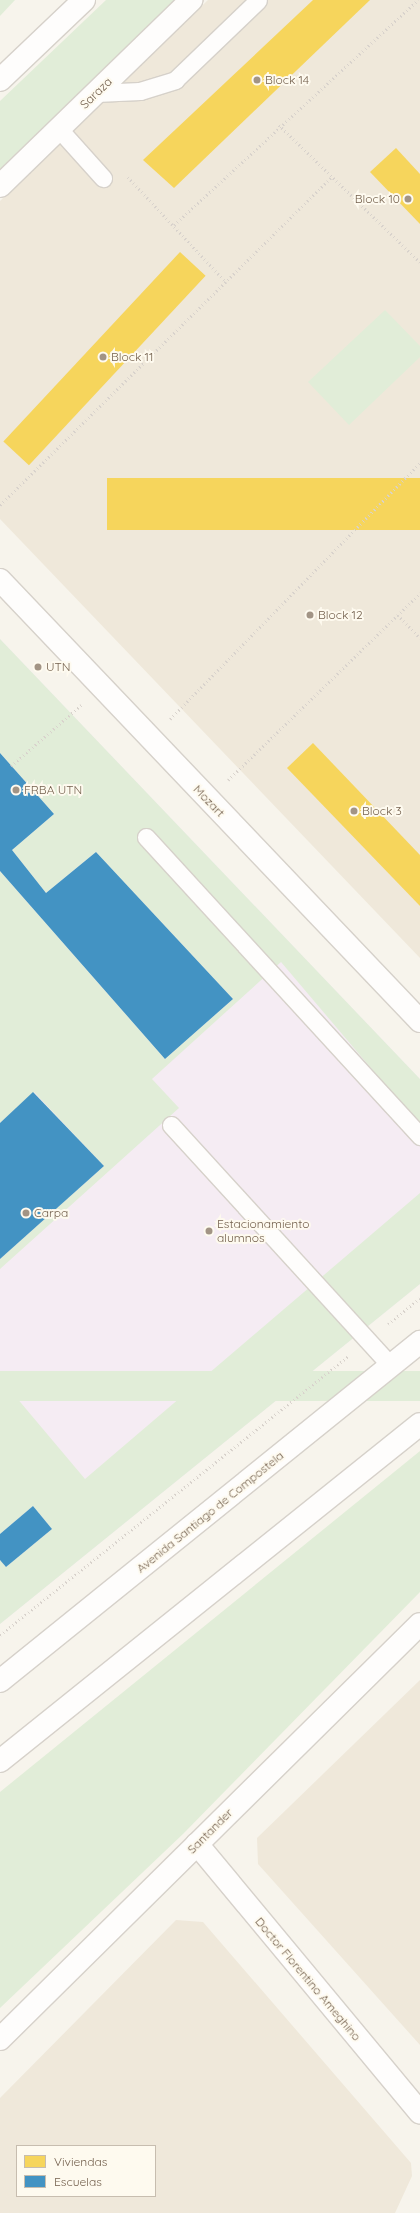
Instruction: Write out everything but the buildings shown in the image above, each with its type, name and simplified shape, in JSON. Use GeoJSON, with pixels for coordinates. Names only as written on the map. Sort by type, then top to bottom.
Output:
{"type":"FeatureCollection","features":[{"type":"Feature","properties":{"kind":"street"},"geometry":{"type":"LineString","coordinates":[[0,80],[84,0]]}},
{"type":"Feature","properties":{"kind":"street","name":"Saraza"},"geometry":{"type":"LineString","coordinates":[[0,186],[191,0]]}},
{"type":"Feature","properties":{"kind":"street","name":"Mozart"},"geometry":{"type":"LineString","coordinates":[[0,580],[150,740],[420,1021]]}},
{"type":"Feature","properties":{"kind":"street","name":"Avenida Santiago de Compostela"},"geometry":{"type":"LineString","coordinates":[[0,1681],[420,1342]]}},
{"type":"Feature","properties":{"kind":"street"},"geometry":{"type":"LineString","coordinates":[[0,1761],[420,1424]]}},
{"type":"Feature","properties":{"kind":"street","name":"Santander"},"geometry":{"type":"LineString","coordinates":[[0,2039],[420,1624]]}},
{"type":"Feature","properties":{"kind":"street","name":"Doctor Florentino Ameghino"},"geometry":{"type":"LineString","coordinates":[[197,1844],[420,2113]]}},
{"type":"Feature","properties":{"kind":"lane"},"geometry":{"type":"LineString","coordinates":[[96,93],[140,91],[175,80],[258,0]]}},
{"type":"Feature","properties":{"kind":"lane"},"geometry":{"type":"LineString","coordinates":[[59,129],[103,178]]}},
{"type":"Feature","properties":{"kind":"lane"},"geometry":{"type":"LineString","coordinates":[[146,837],[420,1136]]}},
{"type":"Feature","properties":{"kind":"lane"},"geometry":{"type":"LineString","coordinates":[[171,1125],[391,1366]]}},
{"type":"Feature","properties":{"kind":"path"},"geometry":{"type":"LineString","coordinates":[[174,225],[279,125],[418,0]]}},
{"type":"Feature","properties":{"kind":"path"},"geometry":{"type":"LineString","coordinates":[[279,125],[420,262]]}},
{"type":"Feature","properties":{"kind":"path"},"geometry":{"type":"LineString","coordinates":[[125,173],[226,282]]}},
{"type":"Feature","properties":{"kind":"path"},"geometry":{"type":"LineString","coordinates":[[0,505],[332,177]]}},
{"type":"Feature","properties":{"kind":"path"},"geometry":{"type":"LineString","coordinates":[[150,740],[420,463]]}},
{"type":"Feature","properties":{"kind":"path"},"geometry":{"type":"LineString","coordinates":[[208,800],[420,594]]}},
{"type":"Feature","properties":{"kind":"path"},"geometry":{"type":"LineString","coordinates":[[398,615],[420,638]]}},
{"type":"Feature","properties":{"kind":"path"},"geometry":{"type":"LineString","coordinates":[[11,766],[101,687]]}},
{"type":"Feature","properties":{"kind":"path"},"geometry":{"type":"LineString","coordinates":[[0,1635],[420,1298]]}},
{"type":"Feature","properties":{"kind":"shaded area"},"geometry":{"type":"Polygon","coordinates":[[[208,0],[420,0],[420,958],[0,519],[0,201],[208,0]]]}},
{"type":"Feature","properties":{"kind":"shaded area"},"geometry":{"type":"Polygon","coordinates":[[[0,639],[420,1079],[420,1284],[0,1624],[0,639]]]}},
{"type":"Feature","properties":{"kind":"shaded area"},"geometry":{"type":"Polygon","coordinates":[[[420,1680],[420,2045],[258,1864],[257,1838],[420,1680]]]}},
{"type":"Feature","properties":{"kind":"shaded area"},"geometry":{"type":"Polygon","coordinates":[[[176,1920],[203,1922],[411,2163],[412,2176],[395,2213],[0,2213],[0,2098],[176,1920]]]}},
{"type":"Feature","properties":{"kind":"green space"},"geometry":{"type":"Polygon","coordinates":[[[0,0],[15,0],[0,16],[0,0]]]}},
{"type":"Feature","properties":{"kind":"green space"},"geometry":{"type":"Polygon","coordinates":[[[106,0],[175,0],[0,169],[0,101],[106,0]]]}},
{"type":"Feature","properties":{"kind":"green space"},"geometry":{"type":"Polygon","coordinates":[[[385,310],[420,346],[420,357],[349,425],[308,382],[385,310]]]}},
{"type":"Feature","properties":{"kind":"green space"},"geometry":{"type":"Polygon","coordinates":[[[0,639],[420,1079],[420,1126],[281,962],[152,1079],[179,1108],[0,1269],[0,1259],[104,1166],[34,1092],[0,1123],[0,871],[165,1059],[233,999],[96,852],[46,893],[12,850],[54,814],[0,753],[0,639]]]}},
{"type":"Feature","properties":{"kind":"green space"},"geometry":{"type":"Polygon","coordinates":[[[420,1193],[420,1284],[0,1624],[0,1560],[6,1567],[52,1529],[33,1506],[0,1534],[0,1378],[85,1479],[420,1193]]]}},
{"type":"Feature","properties":{"kind":"green space"},"geometry":{"type":"Polygon","coordinates":[[[0,1371],[420,1371],[420,1401],[0,1401],[0,1371]]]}},
{"type":"Feature","properties":{"kind":"green space"},"geometry":{"type":"Polygon","coordinates":[[[420,1451],[420,1592],[183,1834],[0,2008],[0,1792],[420,1451]]]}},
{"type":"Feature","properties":{"kind":"place","name":"Block 14"},"geometry":{"type":"Point","coordinates":[257,80]}},
{"type":"Feature","properties":{"kind":"place","name":"Block 10"},"geometry":{"type":"Point","coordinates":[408,199]}},
{"type":"Feature","properties":{"kind":"place","name":"Block 11"},"geometry":{"type":"Point","coordinates":[103,357]}},
{"type":"Feature","properties":{"kind":"place","name":"Block 12"},"geometry":{"type":"Point","coordinates":[310,615]}},
{"type":"Feature","properties":{"kind":"place","name":"UTN"},"geometry":{"type":"Point","coordinates":[38,667]}},
{"type":"Feature","properties":{"kind":"place","name":"FRBA UTN"},"geometry":{"type":"Point","coordinates":[16,790]}},
{"type":"Feature","properties":{"kind":"place","name":"Block 3"},"geometry":{"type":"Point","coordinates":[354,811]}},
{"type":"Feature","properties":{"kind":"place","name":"Carpa"},"geometry":{"type":"Point","coordinates":[26,1213]}},
{"type":"Feature","properties":{"kind":"place","name":"Estacionamiento alumnos"},"geometry":{"type":"Point","coordinates":[209,1231]}}]}
